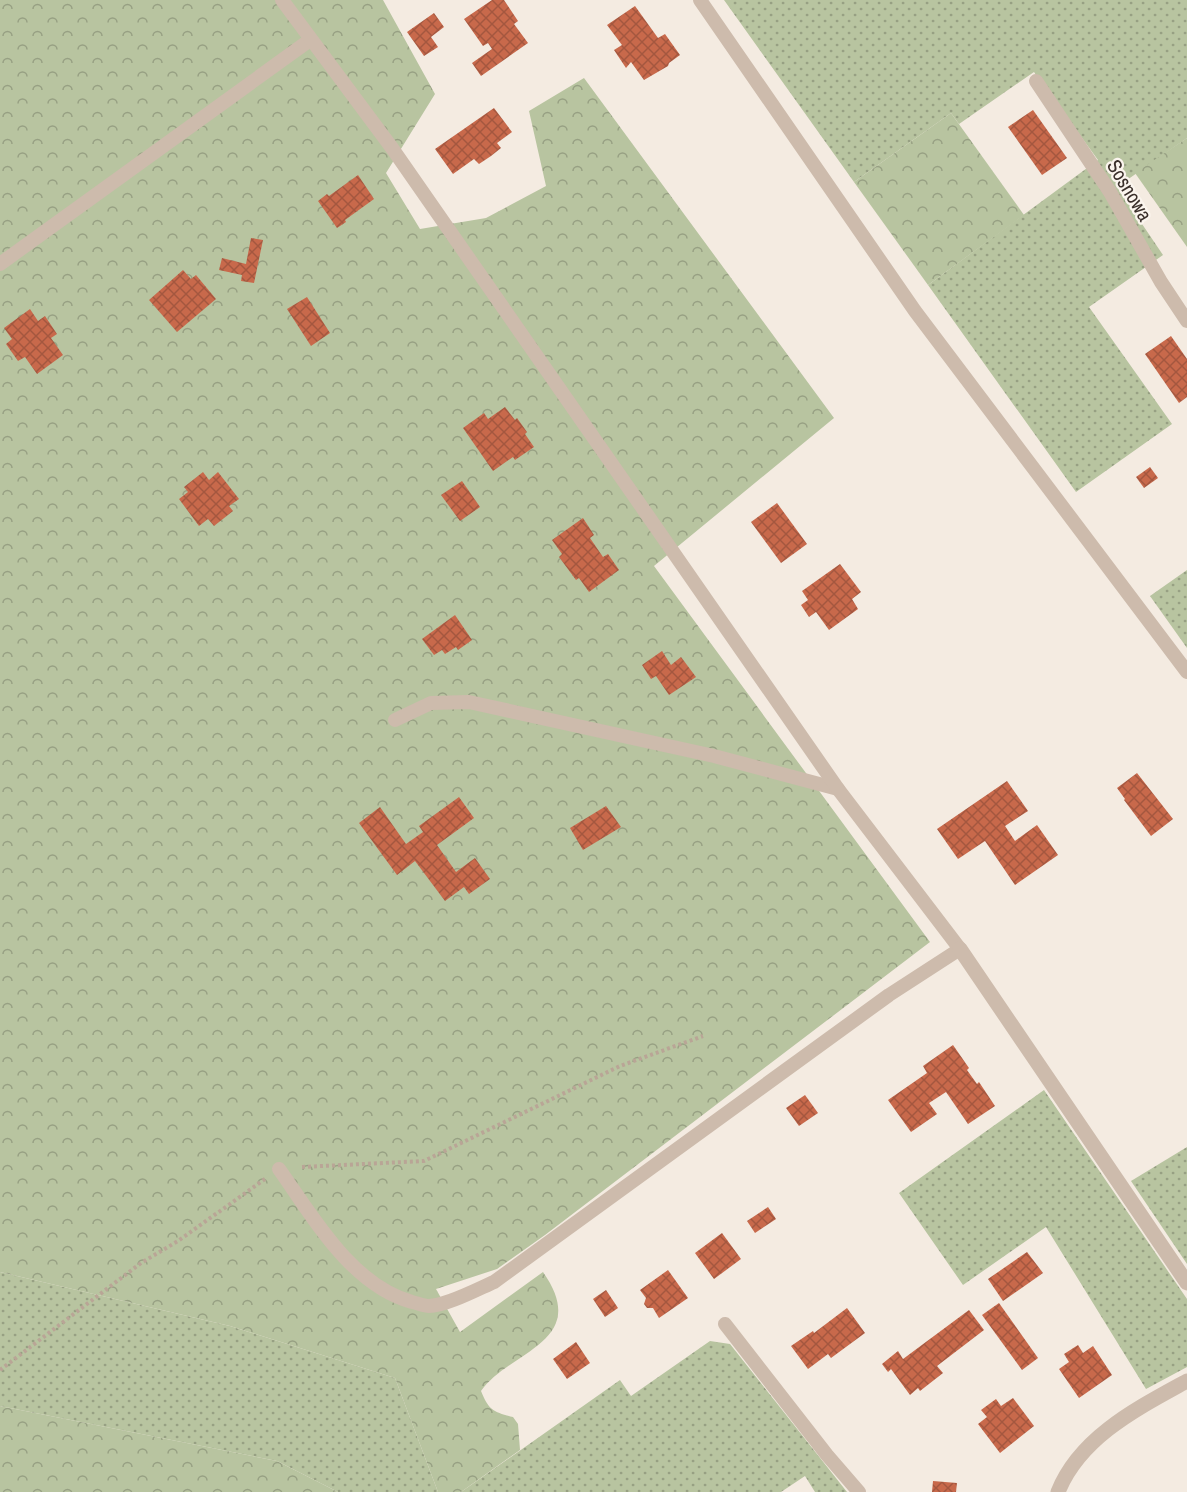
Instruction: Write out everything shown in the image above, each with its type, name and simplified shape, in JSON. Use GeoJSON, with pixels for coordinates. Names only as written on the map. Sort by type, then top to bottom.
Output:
{"type":"FeatureCollection","features":[{"type":"Feature","properties":{"kind":"street"},"geometry":{"type":"LineString","coordinates":[[960,949],[1187,1283]]}},
{"type":"Feature","properties":{"kind":"street"},"geometry":{"type":"LineString","coordinates":[[1058,1492],[1062,1481],[1080,1455],[1102,1434],[1126,1417],[1187,1382]]}},
{"type":"Feature","properties":{"kind":"lane"},"geometry":{"type":"LineString","coordinates":[[279,1168],[331,1243],[372,1284],[401,1299],[430,1306],[455,1299],[494,1282],[889,995],[960,949],[838,789],[392,148],[282,0]]}},
{"type":"Feature","properties":{"kind":"lane"},"geometry":{"type":"LineString","coordinates":[[700,0],[915,311],[1187,672]]}},
{"type":"Feature","properties":{"kind":"lane"},"geometry":{"type":"LineString","coordinates":[[0,264],[310,40]]}},
{"type":"Feature","properties":{"kind":"lane","name":"Sosnowa"},"geometry":{"type":"LineString","coordinates":[[1036,81],[1110,192],[1161,282],[1187,321]]}},
{"type":"Feature","properties":{"kind":"lane"},"geometry":{"type":"LineString","coordinates":[[395,720],[431,703],[469,702],[714,756],[838,789]]}},
{"type":"Feature","properties":{"kind":"lane"},"geometry":{"type":"LineString","coordinates":[[725,1324],[827,1455],[859,1492]]}},
{"type":"Feature","properties":{"kind":"path"},"geometry":{"type":"LineString","coordinates":[[0,1370],[141,1263],[178,1241],[279,1168],[424,1161],[620,1066],[703,1036]]}},
{"type":"Feature","properties":{"kind":"green space"},"geometry":{"type":"Polygon","coordinates":[[[0,0],[383,0],[435,94],[386,173],[420,229],[486,218],[546,186],[529,111],[584,78],[834,418],[654,566],[930,942],[497,1269],[436,1289],[460,1332],[543,1272],[556,1296],[558,1314],[553,1330],[541,1342],[494,1377],[481,1391],[493,1410],[513,1417],[518,1424],[520,1450],[461,1492],[438,1492],[395,1378],[230,1326],[0,1272],[0,0]]]}},
{"type":"Feature","properties":{"kind":"green space"},"geometry":{"type":"Polygon","coordinates":[[[724,0],[1187,0],[1187,138],[1117,187],[1163,255],[1089,307],[1172,424],[1076,492],[928,285],[1098,160],[1034,72],[959,124],[951,113],[854,182],[724,0]]]}},
{"type":"Feature","properties":{"kind":"green space"},"geometry":{"type":"Polygon","coordinates":[[[951,113],[1024,215],[928,285],[854,182],[951,113]]]}},
{"type":"Feature","properties":{"kind":"green space"},"geometry":{"type":"Polygon","coordinates":[[[1187,138],[1187,247],[1135,173],[1187,138]]]}},
{"type":"Feature","properties":{"kind":"green space"},"geometry":{"type":"Polygon","coordinates":[[[1187,570],[1187,648],[1150,596],[1187,570]]]}},
{"type":"Feature","properties":{"kind":"green space"},"geometry":{"type":"Polygon","coordinates":[[[1044,1090],[1187,1299],[1187,1367],[1146,1389],[1046,1227],[963,1285],[899,1193],[1044,1090]]]}},
{"type":"Feature","properties":{"kind":"green space"},"geometry":{"type":"Polygon","coordinates":[[[1187,1147],[1187,1264],[1131,1181],[1187,1147]]]}},
{"type":"Feature","properties":{"kind":"green space"},"geometry":{"type":"Polygon","coordinates":[[[0,1272],[230,1326],[395,1378],[438,1492],[338,1492],[277,1461],[0,1406],[0,1272]]]}},
{"type":"Feature","properties":{"kind":"green space"},"geometry":{"type":"Polygon","coordinates":[[[710,1341],[730,1344],[847,1492],[815,1492],[805,1476],[781,1492],[461,1492],[620,1380],[631,1396],[710,1341]]]}},
{"type":"Feature","properties":{"kind":"green space"},"geometry":{"type":"Polygon","coordinates":[[[0,1406],[277,1461],[338,1492],[0,1492],[0,1406]]]}},
{"type":"Feature","properties":{"kind":"building"},"geometry":{"type":"Polygon","coordinates":[[[492,0],[504,0],[518,21],[514,24],[528,43],[481,76],[472,63],[492,49],[488,43],[483,46],[464,19],[492,0]]]}},
{"type":"Feature","properties":{"kind":"building"},"geometry":{"type":"Polygon","coordinates":[[[635,6],[658,38],[665,34],[680,55],[668,66],[644,80],[631,62],[626,68],[614,50],[622,45],[607,25],[635,6]]]}},
{"type":"Feature","properties":{"kind":"building"},"geometry":{"type":"Polygon","coordinates":[[[434,13],[444,27],[431,37],[438,47],[424,56],[407,32],[434,13]]]}},
{"type":"Feature","properties":{"kind":"building"},"geometry":{"type":"Polygon","coordinates":[[[494,108],[512,132],[497,143],[501,148],[491,156],[479,164],[474,159],[453,174],[435,149],[494,108]]]}},
{"type":"Feature","properties":{"kind":"building"},"geometry":{"type":"Polygon","coordinates":[[[1033,110],[1067,158],[1042,175],[1008,127],[1033,110]]]}},
{"type":"Feature","properties":{"kind":"building"},"geometry":{"type":"Polygon","coordinates":[[[358,175],[374,199],[337,228],[318,201],[327,194],[329,196],[358,175]]]}},
{"type":"Feature","properties":{"kind":"building"},"geometry":{"type":"Polygon","coordinates":[[[251,238],[263,240],[254,283],[241,281],[242,275],[219,270],[222,258],[246,264],[251,238]]]}},
{"type":"Feature","properties":{"kind":"building"},"geometry":{"type":"Polygon","coordinates":[[[183,270],[191,279],[196,275],[216,299],[177,332],[149,300],[183,270]]]}},
{"type":"Feature","properties":{"kind":"building"},"geometry":{"type":"Polygon","coordinates":[[[307,297],[330,333],[311,346],[287,309],[307,297]]]}},
{"type":"Feature","properties":{"kind":"building"},"geometry":{"type":"Polygon","coordinates":[[[30,309],[38,321],[45,316],[57,334],[51,338],[63,355],[37,374],[25,357],[18,361],[6,344],[12,339],[4,328],[30,309]]]}},
{"type":"Feature","properties":{"kind":"building"},"geometry":{"type":"Polygon","coordinates":[[[1171,336],[1187,359],[1187,397],[1179,403],[1145,354],[1171,336]]]}},
{"type":"Feature","properties":{"kind":"building"},"geometry":{"type":"Polygon","coordinates":[[[505,407],[515,420],[517,418],[534,447],[515,460],[513,457],[493,471],[463,428],[484,413],[488,419],[505,407]]]}},
{"type":"Feature","properties":{"kind":"building"},"geometry":{"type":"Polygon","coordinates":[[[1150,467],[1158,478],[1144,488],[1136,477],[1150,467]]]}},
{"type":"Feature","properties":{"kind":"building"},"geometry":{"type":"Polygon","coordinates":[[[203,472],[209,480],[218,472],[239,499],[229,506],[233,511],[214,526],[208,519],[199,526],[179,499],[188,492],[184,487],[203,472]]]}},
{"type":"Feature","properties":{"kind":"building"},"geometry":{"type":"Polygon","coordinates":[[[462,481],[480,507],[460,521],[441,495],[462,481]]]}},
{"type":"Feature","properties":{"kind":"building"},"geometry":{"type":"Polygon","coordinates":[[[777,503],[807,544],[781,563],[751,522],[777,503]]]}},
{"type":"Feature","properties":{"kind":"building"},"geometry":{"type":"Polygon","coordinates":[[[583,518],[594,535],[590,538],[603,557],[608,554],[619,570],[589,592],[579,578],[576,580],[559,557],[562,554],[552,540],[583,518]]]}},
{"type":"Feature","properties":{"kind":"building"},"geometry":{"type":"Polygon","coordinates":[[[840,564],[861,592],[852,599],[858,609],[829,630],[816,612],[809,617],[801,605],[808,600],[802,591],[840,564]]]}},
{"type":"Feature","properties":{"kind":"building"},"geometry":{"type":"Polygon","coordinates":[[[455,615],[472,640],[458,650],[456,647],[445,654],[442,650],[434,655],[422,639],[455,615]]]}},
{"type":"Feature","properties":{"kind":"building"},"geometry":{"type":"Polygon","coordinates":[[[662,651],[671,665],[681,657],[696,677],[669,695],[656,676],[651,679],[642,665],[662,651]]]}},
{"type":"Feature","properties":{"kind":"building"},"geometry":{"type":"Polygon","coordinates":[[[1137,773],[1173,819],[1151,836],[1117,788],[1137,773]]]}},
{"type":"Feature","properties":{"kind":"building"},"geometry":{"type":"Polygon","coordinates":[[[1007,781],[1028,811],[1005,826],[1015,841],[1037,825],[1058,855],[1015,885],[985,841],[958,859],[937,829],[1007,781]]]}},
{"type":"Feature","properties":{"kind":"building"},"geometry":{"type":"Polygon","coordinates":[[[459,797],[474,818],[437,845],[456,872],[475,858],[490,879],[469,894],[464,887],[445,901],[415,861],[397,875],[359,823],[380,807],[406,844],[423,832],[419,826],[459,797]]]}},
{"type":"Feature","properties":{"kind":"building"},"geometry":{"type":"Polygon","coordinates":[[[606,806],[621,827],[583,850],[570,828],[606,806]]]}},
{"type":"Feature","properties":{"kind":"building"},"geometry":{"type":"Polygon","coordinates":[[[953,1045],[969,1068],[967,1070],[977,1084],[979,1082],[995,1106],[968,1124],[946,1092],[929,1103],[937,1114],[911,1132],[888,1100],[927,1073],[923,1066],[953,1045]]]}},
{"type":"Feature","properties":{"kind":"building"},"geometry":{"type":"Polygon","coordinates":[[[805,1095],[818,1113],[799,1126],[786,1108],[805,1095]]]}},
{"type":"Feature","properties":{"kind":"building"},"geometry":{"type":"Polygon","coordinates":[[[768,1207],[776,1219],[755,1233],[747,1221],[768,1207]]]}},
{"type":"Feature","properties":{"kind":"building"},"geometry":{"type":"Polygon","coordinates":[[[722,1233],[741,1259],[714,1279],[695,1253],[722,1233]]]}},
{"type":"Feature","properties":{"kind":"building"},"geometry":{"type":"Polygon","coordinates":[[[1027,1252],[1043,1273],[1003,1301],[988,1279],[1027,1252]]]}},
{"type":"Feature","properties":{"kind":"building"},"geometry":{"type":"Polygon","coordinates":[[[668,1270],[688,1298],[659,1318],[653,1308],[647,1308],[644,1304],[646,1298],[640,1290],[668,1270]]]}},
{"type":"Feature","properties":{"kind":"building"},"geometry":{"type":"Polygon","coordinates":[[[606,1290],[618,1308],[605,1317],[593,1299],[606,1290]]]}},
{"type":"Feature","properties":{"kind":"building"},"geometry":{"type":"Polygon","coordinates":[[[999,1303],[1038,1358],[1022,1370],[982,1315],[999,1303]]]}},
{"type":"Feature","properties":{"kind":"building"},"geometry":{"type":"Polygon","coordinates":[[[847,1308],[865,1333],[831,1358],[828,1354],[808,1369],[791,1346],[813,1331],[814,1333],[847,1308]]]}},
{"type":"Feature","properties":{"kind":"building"},"geometry":{"type":"Polygon","coordinates":[[[969,1310],[984,1330],[937,1366],[943,1373],[920,1391],[918,1388],[910,1395],[891,1369],[888,1372],[882,1364],[898,1351],[903,1359],[969,1310]]]}},
{"type":"Feature","properties":{"kind":"building"},"geometry":{"type":"Polygon","coordinates":[[[576,1342],[590,1363],[567,1379],[553,1359],[576,1342]]]}},
{"type":"Feature","properties":{"kind":"building"},"geometry":{"type":"Polygon","coordinates":[[[1078,1345],[1083,1353],[1093,1346],[1112,1375],[1079,1398],[1059,1369],[1069,1362],[1064,1354],[1078,1345]]]}},
{"type":"Feature","properties":{"kind":"building"},"geometry":{"type":"Polygon","coordinates":[[[1013,1398],[1034,1426],[1000,1453],[978,1424],[987,1417],[981,1410],[996,1399],[1001,1406],[1013,1398]]]}},
{"type":"Feature","properties":{"kind":"building"},"geometry":{"type":"Polygon","coordinates":[[[933,1481],[957,1483],[956,1492],[932,1492],[933,1481]]]}}]}
